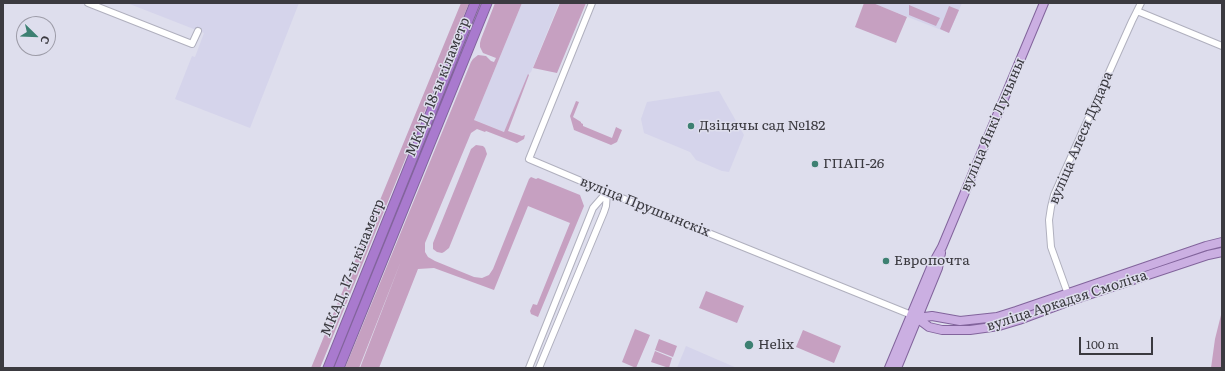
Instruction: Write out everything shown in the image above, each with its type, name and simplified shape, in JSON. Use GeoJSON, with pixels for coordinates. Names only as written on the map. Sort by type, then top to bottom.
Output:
{"type":"FeatureCollection","features":[{"type":"Feature","properties":{"kind":"highway","name":"МКАД, 18-ы кіламетр"},"geometry":{"type":"LineString","coordinates":[[405,178],[475,3]]}},
{"type":"Feature","properties":{"kind":"highway","name":"МКАД, 18-ы кіламетр"},"geometry":{"type":"LineString","coordinates":[[415,181],[487,3]]}},
{"type":"Feature","properties":{"kind":"highway","name":"МКАД, 17-ы кіламетр"},"geometry":{"type":"LineString","coordinates":[[328,368],[405,178]]}},
{"type":"Feature","properties":{"kind":"highway","name":"МКАД, 17-ы кіламетр"},"geometry":{"type":"LineString","coordinates":[[339,368],[415,181]]}},
{"type":"Feature","properties":{"kind":"main road","name":"вуліца Янкі Лучыны"},"geometry":{"type":"LineString","coordinates":[[897,368],[932,266],[942,247],[1044,3]]}},
{"type":"Feature","properties":{"kind":"main road","name":"вуліца Аркадзя Смоліча"},"geometry":{"type":"LineString","coordinates":[[1069,297],[1206,246],[1222,242]]}},
{"type":"Feature","properties":{"kind":"main road","name":"вуліца Аркадзя Смоліча"},"geometry":{"type":"LineString","coordinates":[[914,316],[932,316],[960,321],[997,317],[1222,252]]}},
{"type":"Feature","properties":{"kind":"main road","name":"вуліца Янкі Лучыны"},"geometry":{"type":"LineString","coordinates":[[889,368],[914,316]]}},
{"type":"Feature","properties":{"kind":"street"},"geometry":{"type":"LineString","coordinates":[[88,3],[192,44],[198,31]]}},
{"type":"Feature","properties":{"kind":"street","name":"вуліца Прушынскіх"},"geometry":{"type":"LineString","coordinates":[[592,3],[528,159],[914,316]]}},
{"type":"Feature","properties":{"kind":"street","name":"вуліца Алеся Дудара"},"geometry":{"type":"LineString","coordinates":[[1069,297],[1051,247],[1048,220],[1051,207],[1054,195],[1141,3]]}},
{"type":"Feature","properties":{"kind":"street"},"geometry":{"type":"LineString","coordinates":[[1137,11],[1222,46]]}},
{"type":"Feature","properties":{"kind":"street"},"geometry":{"type":"LineString","coordinates":[[529,368],[593,208],[607,192]]}},
{"type":"Feature","properties":{"kind":"street"},"geometry":{"type":"LineString","coordinates":[[539,368],[604,212],[607,192]]}},
{"type":"Feature","properties":{"kind":"shaded area"},"geometry":{"type":"Polygon","coordinates":[[[127,3],[299,3],[250,128],[175,99],[192,56],[195,57],[204,33],[127,3]]]}},
{"type":"Feature","properties":{"kind":"shaded area"},"geometry":{"type":"Polygon","coordinates":[[[461,3],[469,3],[320,368],[311,368],[461,3]]]}},
{"type":"Feature","properties":{"kind":"shaded area"},"geometry":{"type":"Polygon","coordinates":[[[495,3],[522,3],[474,120],[504,132],[528,74],[529,75],[508,131],[522,136],[525,135],[524,139],[517,143],[477,129],[471,133],[425,243],[425,252],[428,257],[435,261],[474,277],[482,278],[489,275],[493,269],[531,177],[536,179],[538,178],[580,195],[584,206],[538,317],[531,314],[530,311],[533,304],[537,305],[570,223],[528,206],[494,290],[434,268],[418,269],[379,368],[360,368],[401,261],[359,368],[345,368],[471,62],[478,55],[486,56],[494,62],[496,58],[483,53],[480,47],[481,39],[495,3]]]}},
{"type":"Feature","properties":{"kind":"shaded area"},"geometry":{"type":"Polygon","coordinates":[[[522,3],[559,3],[531,72],[528,75],[504,132],[474,120],[522,3]]]}},
{"type":"Feature","properties":{"kind":"shaded area"},"geometry":{"type":"Polygon","coordinates":[[[560,3],[586,3],[557,73],[533,68],[560,3]]]}},
{"type":"Feature","properties":{"kind":"shaded area"},"geometry":{"type":"Polygon","coordinates":[[[864,3],[873,3],[907,17],[896,43],[855,27],[864,3]]]}},
{"type":"Feature","properties":{"kind":"shaded area"},"geometry":{"type":"Polygon","coordinates":[[[872,3],[962,3],[949,33],[872,3]]]}},
{"type":"Feature","properties":{"kind":"shaded area"},"geometry":{"type":"Polygon","coordinates":[[[909,5],[940,18],[936,26],[909,15],[909,5]]]}},
{"type":"Feature","properties":{"kind":"shaded area"},"geometry":{"type":"Polygon","coordinates":[[[949,6],[959,10],[949,33],[940,29],[949,6]]]}},
{"type":"Feature","properties":{"kind":"shaded area","name":"Дзіцячы сад №182"},"geometry":{"type":"Polygon","coordinates":[[[719,91],[744,135],[729,172],[722,171],[696,160],[690,152],[644,133],[641,119],[647,102],[719,91]]]}},
{"type":"Feature","properties":{"kind":"shaded area"},"geometry":{"type":"Polygon","coordinates":[[[576,101],[579,102],[573,117],[581,122],[583,126],[612,138],[616,127],[622,130],[617,142],[611,145],[574,130],[570,116],[576,101]]]}},
{"type":"Feature","properties":{"kind":"shaded area"},"geometry":{"type":"Polygon","coordinates":[[[476,145],[483,146],[487,154],[449,248],[442,253],[437,252],[433,249],[433,243],[471,149],[476,145]]]}},
{"type":"Feature","properties":{"kind":"shaded area"},"geometry":{"type":"Polygon","coordinates":[[[706,291],[744,306],[737,323],[699,308],[706,291]]]}},
{"type":"Feature","properties":{"kind":"shaded area"},"geometry":{"type":"Polygon","coordinates":[[[1221,315],[1222,368],[1211,368],[1215,339],[1221,315]]]}},
{"type":"Feature","properties":{"kind":"shaded area"},"geometry":{"type":"Polygon","coordinates":[[[635,329],[650,335],[636,368],[622,362],[635,329]]]}},
{"type":"Feature","properties":{"kind":"shaded area"},"geometry":{"type":"Polygon","coordinates":[[[803,330],[841,346],[834,363],[796,347],[803,330]]]}},
{"type":"Feature","properties":{"kind":"shaded area"},"geometry":{"type":"Polygon","coordinates":[[[659,339],[677,346],[673,357],[655,350],[659,339]]]}},
{"type":"Feature","properties":{"kind":"shaded area"},"geometry":{"type":"Polygon","coordinates":[[[686,346],[716,359],[737,368],[677,368],[686,346]]]}},
{"type":"Feature","properties":{"kind":"shaded area"},"geometry":{"type":"Polygon","coordinates":[[[655,351],[672,358],[669,368],[651,362],[655,351]]]}},
{"type":"Feature","properties":{"kind":"place","name":"Дзіцячы сад №182"},"geometry":{"type":"Point","coordinates":[691,126]}},
{"type":"Feature","properties":{"kind":"place","name":"ГПАП-26"},"geometry":{"type":"Point","coordinates":[815,164]}},
{"type":"Feature","properties":{"kind":"place","name":"Европочта"},"geometry":{"type":"Point","coordinates":[886,261]}},
{"type":"Feature","properties":{"kind":"place","name":"Helix"},"geometry":{"type":"Point","coordinates":[749,345]}}]}
